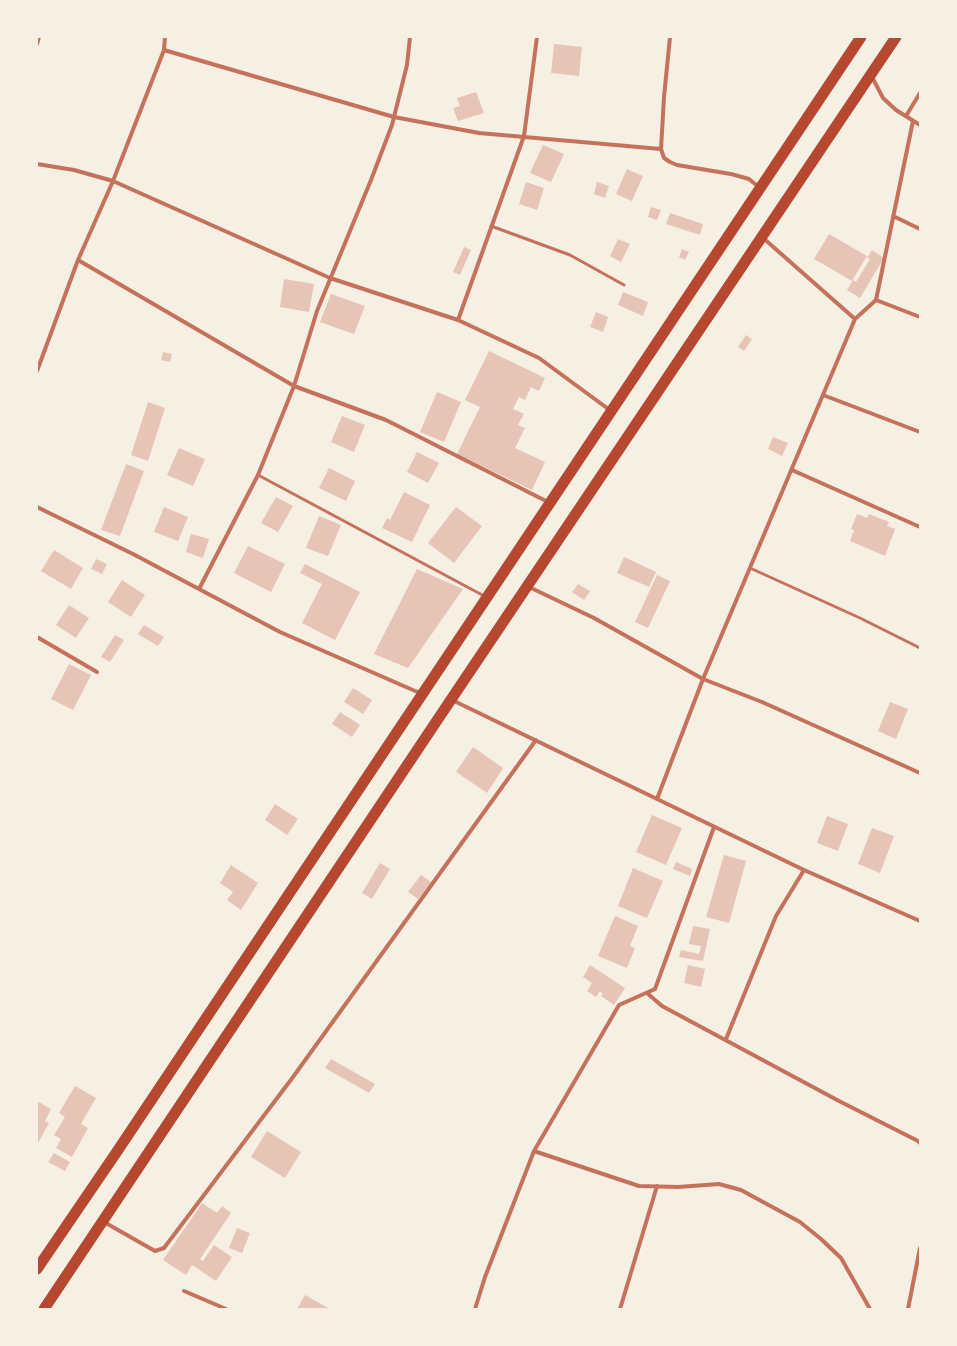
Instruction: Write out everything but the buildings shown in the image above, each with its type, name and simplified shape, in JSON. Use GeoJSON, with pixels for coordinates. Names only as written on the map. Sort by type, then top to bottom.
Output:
{"type":"FeatureCollection","features":[{"type":"Feature","properties":{"kind":"highway"},"geometry":{"type":"LineString","coordinates":[[37,1269],[551,503],[861,37]]}},
{"type":"Feature","properties":{"kind":"highway"},"geometry":{"type":"LineString","coordinates":[[44,1309],[451,699],[896,37]]}},
{"type":"Feature","properties":{"kind":"street"},"geometry":{"type":"LineString","coordinates":[[37,44],[39,37]]}},
{"type":"Feature","properties":{"kind":"street"},"geometry":{"type":"LineString","coordinates":[[37,371],[78,260],[113,181],[164,50],[166,37]]}},
{"type":"Feature","properties":{"kind":"street"},"geometry":{"type":"LineString","coordinates":[[199,589],[258,475],[294,386],[317,311],[372,180],[394,117],[407,65],[410,37]]}},
{"type":"Feature","properties":{"kind":"street"},"geometry":{"type":"LineString","coordinates":[[458,320],[524,137],[537,37]]}},
{"type":"Feature","properties":{"kind":"street"},"geometry":{"type":"LineString","coordinates":[[670,37],[661,149],[664,158],[677,165],[731,174],[748,179],[761,188]]}},
{"type":"Feature","properties":{"kind":"street"},"geometry":{"type":"LineString","coordinates":[[164,50],[394,117],[479,133],[661,149]]}},
{"type":"Feature","properties":{"kind":"street"},"geometry":{"type":"LineString","coordinates":[[871,74],[883,98],[896,110],[920,125]]}},
{"type":"Feature","properties":{"kind":"street"},"geometry":{"type":"LineString","coordinates":[[906,116],[920,93]]}},
{"type":"Feature","properties":{"kind":"street"},"geometry":{"type":"LineString","coordinates":[[657,799],[703,679],[855,319],[876,300],[913,121]]}},
{"type":"Feature","properties":{"kind":"street"},"geometry":{"type":"LineString","coordinates":[[37,164],[74,170],[113,181],[330,278],[458,320],[539,358],[612,411]]}},
{"type":"Feature","properties":{"kind":"street"},"geometry":{"type":"LineString","coordinates":[[893,216],[920,229]]}},
{"type":"Feature","properties":{"kind":"street"},"geometry":{"type":"LineString","coordinates":[[762,237],[855,319]]}},
{"type":"Feature","properties":{"kind":"street"},"geometry":{"type":"LineString","coordinates":[[78,260],[294,386],[386,420],[551,503]]}},
{"type":"Feature","properties":{"kind":"street"},"geometry":{"type":"LineString","coordinates":[[876,300],[920,317]]}},
{"type":"Feature","properties":{"kind":"street"},"geometry":{"type":"LineString","coordinates":[[823,395],[920,432]]}},
{"type":"Feature","properties":{"kind":"street"},"geometry":{"type":"LineString","coordinates":[[792,470],[920,527]]}},
{"type":"Feature","properties":{"kind":"street"},"geometry":{"type":"LineString","coordinates":[[37,507],[133,554],[280,632],[423,694]]}},
{"type":"Feature","properties":{"kind":"street"},"geometry":{"type":"LineString","coordinates":[[527,586],[594,618],[703,679],[762,702],[920,773]]}},
{"type":"Feature","properties":{"kind":"street"},"geometry":{"type":"LineString","coordinates":[[37,637],[97,672]]}},
{"type":"Feature","properties":{"kind":"street"},"geometry":{"type":"LineString","coordinates":[[451,699],[804,870],[920,920]]}},
{"type":"Feature","properties":{"kind":"street"},"geometry":{"type":"LineString","coordinates":[[102,1221],[155,1251],[164,1248],[294,1077],[536,740]]}},
{"type":"Feature","properties":{"kind":"street"},"geometry":{"type":"LineString","coordinates":[[475,1309],[485,1277],[534,1151],[619,1005],[656,989],[714,827]]}},
{"type":"Feature","properties":{"kind":"street"},"geometry":{"type":"LineString","coordinates":[[726,1039],[776,916],[804,870]]}},
{"type":"Feature","properties":{"kind":"street"},"geometry":{"type":"LineString","coordinates":[[647,993],[662,1006],[920,1143]]}},
{"type":"Feature","properties":{"kind":"street"},"geometry":{"type":"LineString","coordinates":[[534,1151],[639,1186],[678,1187],[720,1184],[737,1189],[800,1222],[822,1239],[841,1258],[870,1309]]}},
{"type":"Feature","properties":{"kind":"street"},"geometry":{"type":"LineString","coordinates":[[620,1309],[657,1186]]}},
{"type":"Feature","properties":{"kind":"street"},"geometry":{"type":"LineString","coordinates":[[908,1309],[920,1248]]}},
{"type":"Feature","properties":{"kind":"street"},"geometry":{"type":"LineString","coordinates":[[184,1292],[226,1309]]}},
{"type":"Feature","properties":{"kind":"lane"},"geometry":{"type":"LineString","coordinates":[[491,226],[570,255],[624,285]]}},
{"type":"Feature","properties":{"kind":"lane"},"geometry":{"type":"LineString","coordinates":[[258,475],[487,598]]}},
{"type":"Feature","properties":{"kind":"lane"},"geometry":{"type":"LineString","coordinates":[[750,568],[860,618],[920,648]]}}]}
